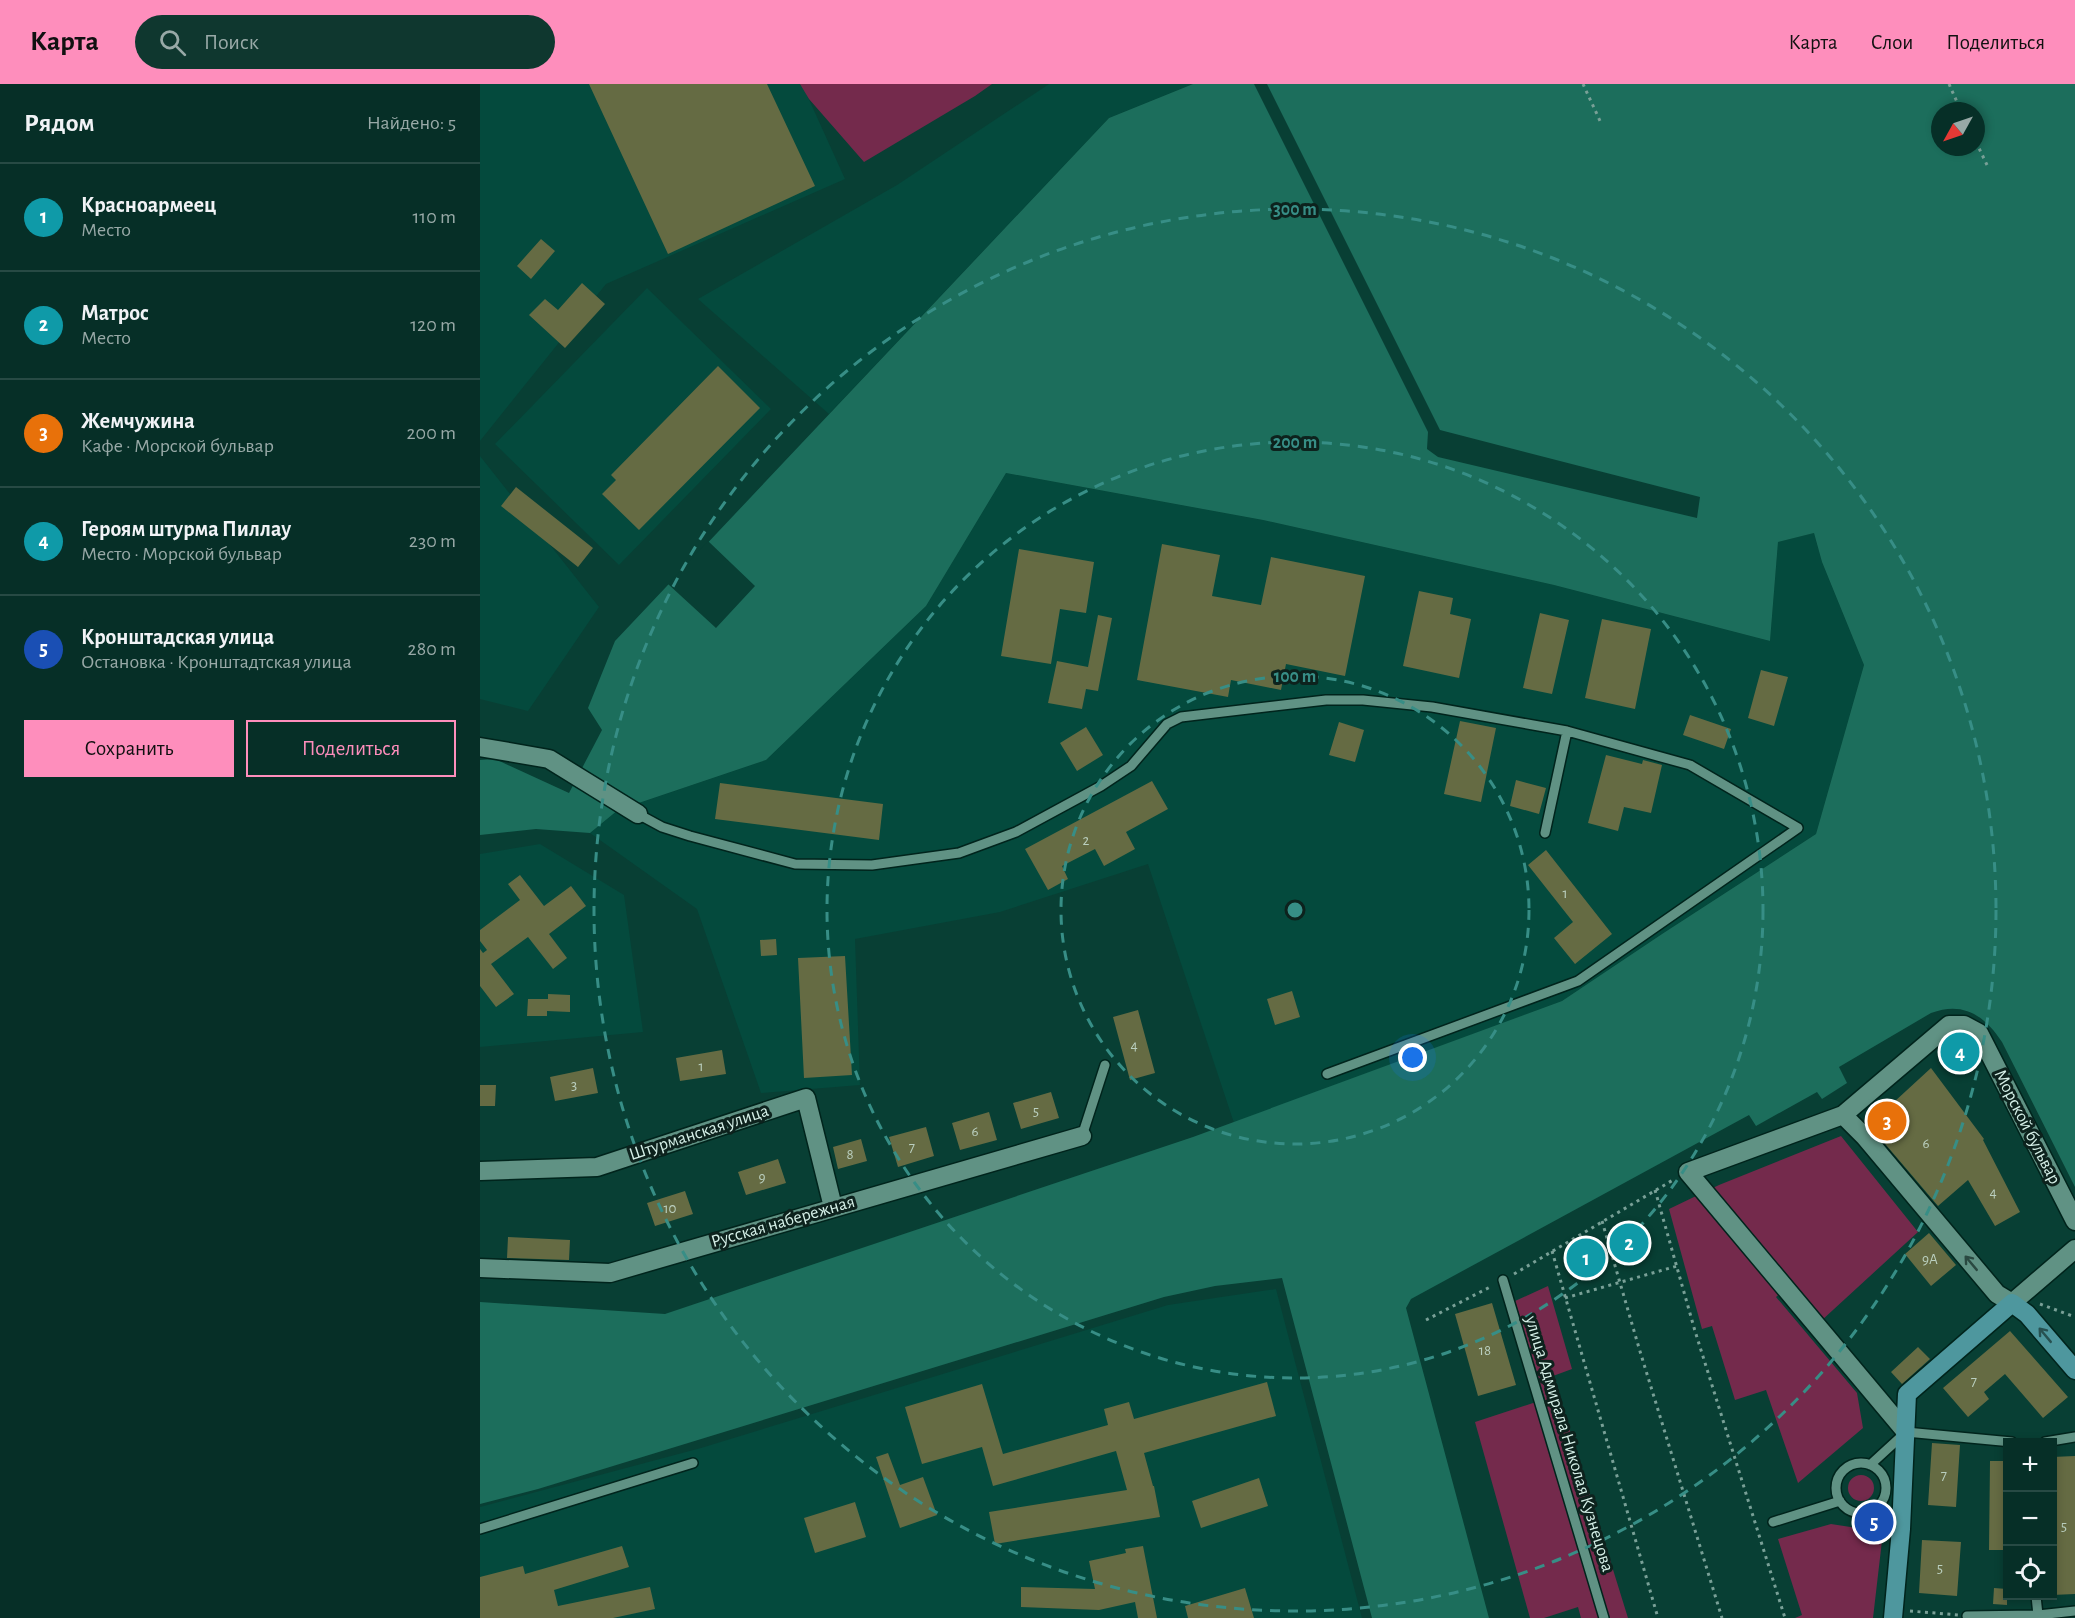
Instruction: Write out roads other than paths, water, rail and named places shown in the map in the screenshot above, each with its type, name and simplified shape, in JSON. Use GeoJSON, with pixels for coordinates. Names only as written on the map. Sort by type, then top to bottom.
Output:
{"type":"FeatureCollection","features":[{"type":"Feature","properties":{"kind":"street"},"geometry":{"type":"LineString","coordinates":[[480,747],[549,759],[638,814]]}},
{"type":"Feature","properties":{"kind":"street","name":"Морской бульвар"},"geometry":{"type":"LineString","coordinates":[[1843,1115],[1948,1025],[1964,1025],[1979,1033],[2075,1221]]}},
{"type":"Feature","properties":{"kind":"street","name":"Штурманская улица"},"geometry":{"type":"LineString","coordinates":[[480,1171],[597,1167],[806,1098],[833,1207]]}},
{"type":"Feature","properties":{"kind":"street"},"geometry":{"type":"LineString","coordinates":[[1906,1432],[1688,1172],[1843,1115],[1865,1137],[1996,1294],[2027,1314],[2075,1370]]}},
{"type":"Feature","properties":{"kind":"street","name":"Русская набережная"},"geometry":{"type":"LineString","coordinates":[[480,1268],[610,1273],[1082,1136]]}},
{"type":"Feature","properties":{"kind":"street"},"geometry":{"type":"LineString","coordinates":[[1893,1614],[1907,1394],[2075,1249]]}},
{"type":"Feature","properties":{"kind":"lane"},"geometry":{"type":"LineString","coordinates":[[638,814],[662,827],[715,845],[795,864],[872,865],[958,853],[1016,832],[1101,786],[1131,766],[1167,724],[1181,717],[1326,700],[1363,700],[1432,707],[1567,730],[1690,765],[1798,828],[1578,981],[1327,1074]]}},
{"type":"Feature","properties":{"kind":"lane"},"geometry":{"type":"LineString","coordinates":[[1545,834],[1567,730]]}},
{"type":"Feature","properties":{"kind":"lane"},"geometry":{"type":"LineString","coordinates":[[1082,1136],[1105,1065]]}},
{"type":"Feature","properties":{"kind":"lane","name":"улица Адмирала Николая Кузнецова"},"geometry":{"type":"LineString","coordinates":[[1503,1280],[1604,1618]]}},
{"type":"Feature","properties":{"kind":"lane"},"geometry":{"type":"LineString","coordinates":[[1870,1464],[1906,1432],[2003,1442]]}},
{"type":"Feature","properties":{"kind":"lane"},"geometry":{"type":"LineString","coordinates":[[2057,1441],[2075,1437]]}},
{"type":"Feature","properties":{"kind":"lane"},"geometry":{"type":"LineString","coordinates":[[480,1529],[693,1463]]}},
{"type":"Feature","properties":{"kind":"lane"},"geometry":{"type":"LineString","coordinates":[[1855,1463],[1870,1464],[1882,1474],[1886,1490],[1884,1497],[1874,1509],[1867,1512],[1851,1511],[1840,1501],[1836,1486],[1839,1469],[1855,1463]]}},
{"type":"Feature","properties":{"kind":"lane"},"geometry":{"type":"LineString","coordinates":[[1884,1497],[1902,1498]]}},
{"type":"Feature","properties":{"kind":"lane"},"geometry":{"type":"LineString","coordinates":[[1773,1522],[1840,1501]]}},
{"type":"Feature","properties":{"kind":"lane"},"geometry":{"type":"LineString","coordinates":[[2036,1600],[2038,1615]]}},
{"type":"Feature","properties":{"kind":"lane"},"geometry":{"type":"LineString","coordinates":[[1967,1616],[2038,1615],[2075,1611]]}},
{"type":"Feature","properties":{"kind":"place","name":"Героям штурма Пиллау"},"geometry":{"type":"Point","coordinates":[1960,1052]}},
{"type":"Feature","properties":{"kind":"place","name":"Жемчужина"},"geometry":{"type":"Point","coordinates":[1887,1121]}},
{"type":"Feature","properties":{"kind":"place","name":"Матрос"},"geometry":{"type":"Point","coordinates":[1629,1243]}},
{"type":"Feature","properties":{"kind":"place","name":"Красноармеец"},"geometry":{"type":"Point","coordinates":[1586,1258]}},
{"type":"Feature","properties":{"kind":"place","name":"Кронштадская улица"},"geometry":{"type":"Point","coordinates":[1874,1522]}}]}
